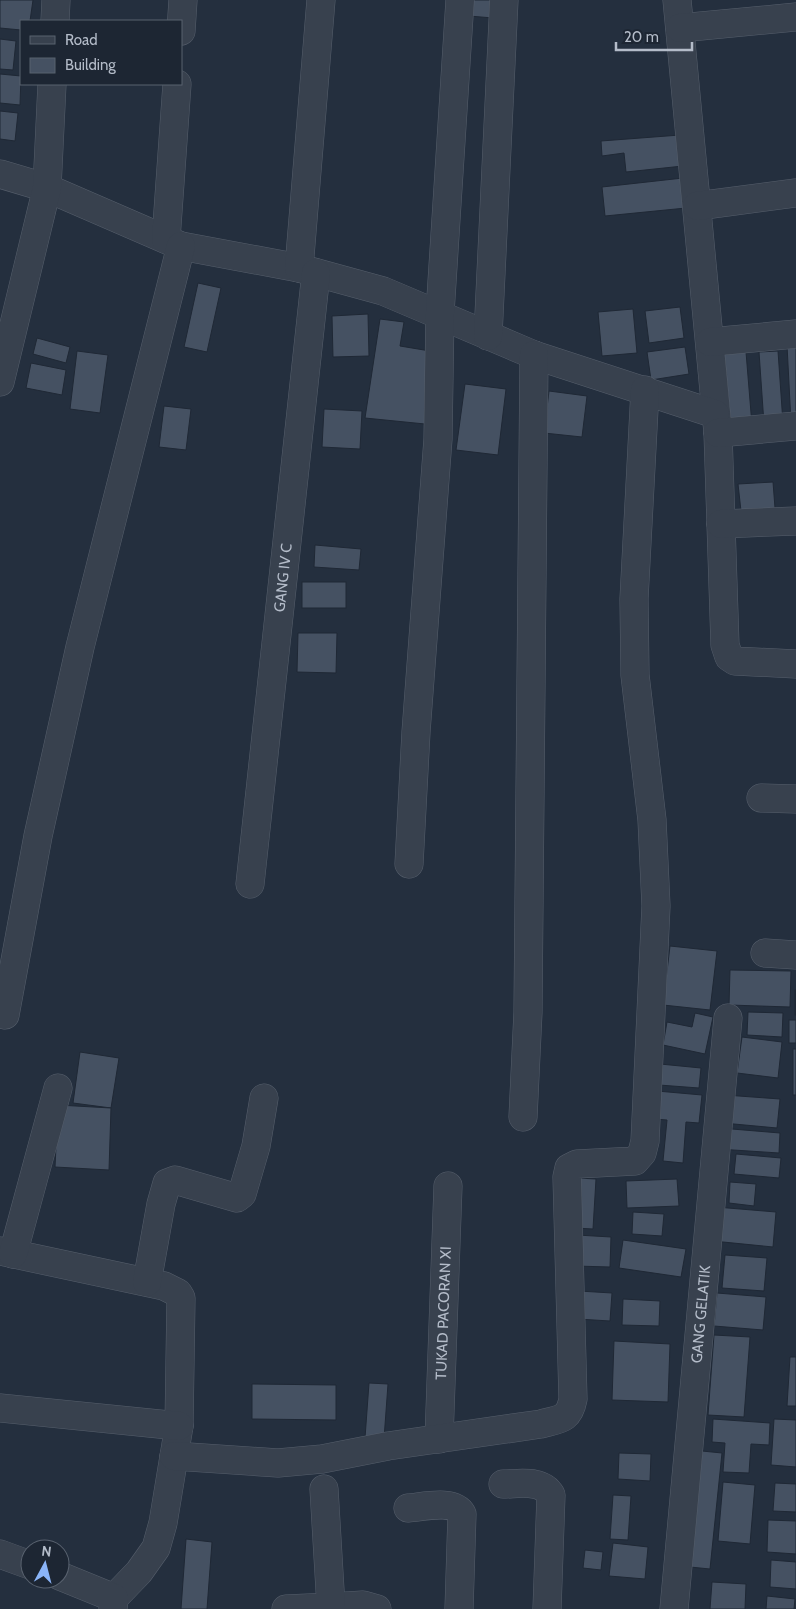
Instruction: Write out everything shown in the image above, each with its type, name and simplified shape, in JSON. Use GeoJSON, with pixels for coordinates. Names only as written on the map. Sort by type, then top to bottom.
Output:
{"type":"FeatureCollection","features":[{"type":"Feature","properties":{"kind":"street"},"geometry":{"type":"LineString","coordinates":[[55,20],[56,0]]}},
{"type":"Feature","properties":{"kind":"street"},"geometry":{"type":"LineString","coordinates":[[182,20],[183,0]]}},
{"type":"Feature","properties":{"kind":"street","name":"GANG IV C"},"geometry":{"type":"LineString","coordinates":[[250,884],[307,270],[321,0]]}},
{"type":"Feature","properties":{"kind":"street"},"geometry":{"type":"LineString","coordinates":[[409,864],[416,722],[438,439],[440,313],[460,0]]}},
{"type":"Feature","properties":{"kind":"street"},"geometry":{"type":"LineString","coordinates":[[488,336],[504,0]]}},
{"type":"Feature","properties":{"kind":"street"},"geometry":{"type":"LineString","coordinates":[[677,0],[710,342],[721,524],[725,645],[729,657],[734,661],[796,664]]}},
{"type":"Feature","properties":{"kind":"street"},"geometry":{"type":"LineString","coordinates":[[680,28],[796,17]]}},
{"type":"Feature","properties":{"kind":"street"},"geometry":{"type":"LineString","coordinates":[[0,382],[47,188],[52,85]]}},
{"type":"Feature","properties":{"kind":"street"},"geometry":{"type":"LineString","coordinates":[[5,1015],[38,836],[174,243],[178,85]]}},
{"type":"Feature","properties":{"kind":"street"},"geometry":{"type":"LineString","coordinates":[[0,174],[47,188],[174,243],[307,270],[383,291],[440,313],[488,336],[534,354],[645,390],[716,424],[796,426]]}},
{"type":"Feature","properties":{"kind":"street"},"geometry":{"type":"LineString","coordinates":[[697,206],[796,193]]}},
{"type":"Feature","properties":{"kind":"street"},"geometry":{"type":"LineString","coordinates":[[710,342],[796,334]]}},
{"type":"Feature","properties":{"kind":"street"},"geometry":{"type":"LineString","coordinates":[[523,1116],[528,1012],[534,354]]}},
{"type":"Feature","properties":{"kind":"street"},"geometry":{"type":"LineString","coordinates":[[174,1456],[278,1463],[322,1459],[542,1424],[565,1418],[571,1410],[573,1399],[567,1177],[570,1168],[577,1164],[635,1161],[642,1153],[645,1141],[656,906],[652,820],[635,675],[634,599],[645,390]]}},
{"type":"Feature","properties":{"kind":"street"},"geometry":{"type":"LineString","coordinates":[[721,524],[796,521]]}},
{"type":"Feature","properties":{"kind":"street"},"geometry":{"type":"LineString","coordinates":[[761,798],[796,799]]}},
{"type":"Feature","properties":{"kind":"street"},"geometry":{"type":"LineString","coordinates":[[765,953],[796,955]]}},
{"type":"Feature","properties":{"kind":"street","name":"GANG GELATIK"},"geometry":{"type":"LineString","coordinates":[[674,1609],[728,1018]]}},
{"type":"Feature","properties":{"kind":"street"},"geometry":{"type":"LineString","coordinates":[[58,1088],[7,1252],[164,1286],[178,1293],[183,1306],[179,1426],[163,1523],[156,1548],[114,1603],[70,1581]]}},
{"type":"Feature","properties":{"kind":"street"},"geometry":{"type":"LineString","coordinates":[[147,1282],[161,1204],[167,1182],[175,1180],[237,1198],[242,1194],[256,1146],[264,1098]]}},
{"type":"Feature","properties":{"kind":"street","name":"TUKAD PACORAN XI"},"geometry":{"type":"LineString","coordinates":[[439,1439],[448,1186]]}},
{"type":"Feature","properties":{"kind":"street"},"geometry":{"type":"LineString","coordinates":[[0,1408],[179,1426]]}},
{"type":"Feature","properties":{"kind":"street"},"geometry":{"type":"LineString","coordinates":[[503,1484],[540,1485],[547,1488],[551,1495],[547,1609]]}},
{"type":"Feature","properties":{"kind":"street"},"geometry":{"type":"LineString","coordinates":[[324,1489],[330,1607]]}},
{"type":"Feature","properties":{"kind":"street"},"geometry":{"type":"LineString","coordinates":[[408,1508],[452,1506],[459,1508],[462,1514],[458,1609]]}},
{"type":"Feature","properties":{"kind":"street"},"geometry":{"type":"LineString","coordinates":[[0,1554],[20,1561]]}},
{"type":"Feature","properties":{"kind":"street"},"geometry":{"type":"LineString","coordinates":[[286,1609],[362,1606],[377,1609]]}},
{"type":"Feature","properties":{"kind":"building"},"geometry":{"type":"Polygon","coordinates":[[[0,0],[33,0],[30,20],[20,20],[20,30],[0,28],[0,0]]]}},
{"type":"Feature","properties":{"kind":"building"},"geometry":{"type":"Polygon","coordinates":[[[470,0],[494,0],[493,18],[469,16],[470,0]]]}},
{"type":"Feature","properties":{"kind":"building"},"geometry":{"type":"Polygon","coordinates":[[[0,39],[16,41],[13,70],[0,69],[0,39]]]}},
{"type":"Feature","properties":{"kind":"building"},"geometry":{"type":"Polygon","coordinates":[[[0,74],[20,76],[20,105],[0,103],[0,74]]]}},
{"type":"Feature","properties":{"kind":"building"},"geometry":{"type":"Polygon","coordinates":[[[0,111],[18,113],[15,141],[0,139],[0,111]]]}},
{"type":"Feature","properties":{"kind":"building"},"geometry":{"type":"Polygon","coordinates":[[[680,135],[683,166],[626,172],[624,153],[602,156],[601,141],[680,135]]]}},
{"type":"Feature","properties":{"kind":"building"},"geometry":{"type":"Polygon","coordinates":[[[683,178],[686,208],[605,216],[602,187],[683,178]]]}},
{"type":"Feature","properties":{"kind":"building"},"geometry":{"type":"Polygon","coordinates":[[[198,283],[221,288],[207,352],[184,347],[198,283]]]}},
{"type":"Feature","properties":{"kind":"building"},"geometry":{"type":"Polygon","coordinates":[[[680,307],[684,338],[649,343],[645,311],[680,307]]]}},
{"type":"Feature","properties":{"kind":"building"},"geometry":{"type":"Polygon","coordinates":[[[633,309],[637,353],[602,356],[598,312],[633,309]]]}},
{"type":"Feature","properties":{"kind":"building"},"geometry":{"type":"Polygon","coordinates":[[[368,314],[369,356],[333,357],[332,316],[368,314]]]}},
{"type":"Feature","properties":{"kind":"building"},"geometry":{"type":"Polygon","coordinates":[[[380,319],[404,322],[400,346],[436,352],[425,424],[365,418],[380,319]]]}},
{"type":"Feature","properties":{"kind":"building"},"geometry":{"type":"Polygon","coordinates":[[[37,338],[70,347],[66,363],[33,354],[37,338]]]}},
{"type":"Feature","properties":{"kind":"building"},"geometry":{"type":"Polygon","coordinates":[[[796,344],[796,423],[791,423],[787,345],[796,344]]]}},
{"type":"Feature","properties":{"kind":"building"},"geometry":{"type":"Polygon","coordinates":[[[685,347],[689,374],[651,380],[647,352],[685,347]]]}},
{"type":"Feature","properties":{"kind":"building"},"geometry":{"type":"Polygon","coordinates":[[[77,351],[108,355],[100,413],[70,409],[77,351]]]}},
{"type":"Feature","properties":{"kind":"building"},"geometry":{"type":"Polygon","coordinates":[[[778,351],[783,423],[764,424],[759,352],[778,351]]]}},
{"type":"Feature","properties":{"kind":"building"},"geometry":{"type":"Polygon","coordinates":[[[746,352],[752,425],[731,427],[724,354],[746,352]]]}},
{"type":"Feature","properties":{"kind":"building"},"geometry":{"type":"Polygon","coordinates":[[[31,363],[66,370],[62,395],[26,388],[31,363]]]}},
{"type":"Feature","properties":{"kind":"building"},"geometry":{"type":"Polygon","coordinates":[[[465,384],[506,389],[498,455],[456,450],[465,384]]]}},
{"type":"Feature","properties":{"kind":"building"},"geometry":{"type":"Polygon","coordinates":[[[549,391],[587,396],[582,437],[544,433],[549,391]]]}},
{"type":"Feature","properties":{"kind":"building"},"geometry":{"type":"Polygon","coordinates":[[[164,406],[191,409],[186,450],[159,447],[164,406]]]}},
{"type":"Feature","properties":{"kind":"building"},"geometry":{"type":"Polygon","coordinates":[[[324,409],[362,411],[360,449],[322,447],[324,409]]]}},
{"type":"Feature","properties":{"kind":"building"},"geometry":{"type":"Polygon","coordinates":[[[773,482],[775,508],[741,511],[738,484],[773,482]]]}},
{"type":"Feature","properties":{"kind":"building"},"geometry":{"type":"Polygon","coordinates":[[[315,545],[361,549],[359,570],[314,567],[315,545]]]}},
{"type":"Feature","properties":{"kind":"building"},"geometry":{"type":"Polygon","coordinates":[[[302,582],[346,582],[346,608],[302,608],[302,582]]]}},
{"type":"Feature","properties":{"kind":"building"},"geometry":{"type":"Polygon","coordinates":[[[298,633],[337,633],[336,673],[297,672],[298,633]]]}},
{"type":"Feature","properties":{"kind":"building"},"geometry":{"type":"Polygon","coordinates":[[[670,946],[717,951],[710,1010],[663,1005],[670,946]]]}},
{"type":"Feature","properties":{"kind":"building"},"geometry":{"type":"Polygon","coordinates":[[[730,970],[791,971],[790,1007],[729,1005],[730,970]]]}},
{"type":"Feature","properties":{"kind":"building"},"geometry":{"type":"Polygon","coordinates":[[[796,990],[796,1015],[795,1015],[796,990]]]}},
{"type":"Feature","properties":{"kind":"building"},"geometry":{"type":"Polygon","coordinates":[[[748,1012],[783,1013],[782,1037],[747,1035],[748,1012]]]}},
{"type":"Feature","properties":{"kind":"building"},"geometry":{"type":"Polygon","coordinates":[[[695,1013],[713,1017],[705,1054],[663,1045],[667,1022],[692,1027],[695,1013]]]}},
{"type":"Feature","properties":{"kind":"building"},"geometry":{"type":"Polygon","coordinates":[[[789,1020],[796,1020],[796,1043],[789,1043],[789,1020]]]}},
{"type":"Feature","properties":{"kind":"building"},"geometry":{"type":"Polygon","coordinates":[[[742,1037],[782,1042],[778,1078],[737,1073],[742,1037]]]}},
{"type":"Feature","properties":{"kind":"building"},"geometry":{"type":"Polygon","coordinates":[[[793,1049],[796,1049],[796,1095],[793,1095],[793,1049]]]}},
{"type":"Feature","properties":{"kind":"building"},"geometry":{"type":"Polygon","coordinates":[[[80,1052],[119,1058],[111,1108],[73,1103],[80,1052]]]}},
{"type":"Feature","properties":{"kind":"building"},"geometry":{"type":"Polygon","coordinates":[[[660,1064],[701,1068],[699,1088],[659,1085],[660,1064]]]}},
{"type":"Feature","properties":{"kind":"building"},"geometry":{"type":"Polygon","coordinates":[[[657,1091],[702,1095],[699,1123],[686,1122],[683,1163],[663,1161],[667,1120],[655,1119],[657,1091]]]}},
{"type":"Feature","properties":{"kind":"building"},"geometry":{"type":"Polygon","coordinates":[[[725,1095],[780,1099],[777,1128],[723,1123],[725,1095]]]}},
{"type":"Feature","properties":{"kind":"building"},"geometry":{"type":"Polygon","coordinates":[[[58,1105],[111,1108],[109,1170],[55,1167],[58,1105]]]}},
{"type":"Feature","properties":{"kind":"building"},"geometry":{"type":"Polygon","coordinates":[[[720,1128],[780,1133],[779,1153],[718,1149],[720,1128]]]}},
{"type":"Feature","properties":{"kind":"building"},"geometry":{"type":"Polygon","coordinates":[[[736,1154],[781,1158],[779,1178],[734,1174],[736,1154]]]}},
{"type":"Feature","properties":{"kind":"building"},"geometry":{"type":"Polygon","coordinates":[[[578,1178],[596,1179],[593,1229],[575,1228],[578,1178]]]}},
{"type":"Feature","properties":{"kind":"building"},"geometry":{"type":"Polygon","coordinates":[[[677,1179],[679,1206],[627,1208],[626,1181],[677,1179]]]}},
{"type":"Feature","properties":{"kind":"building"},"geometry":{"type":"Polygon","coordinates":[[[730,1182],[756,1184],[754,1206],[729,1203],[730,1182]]]}},
{"type":"Feature","properties":{"kind":"building"},"geometry":{"type":"Polygon","coordinates":[[[716,1207],[776,1212],[773,1247],[713,1241],[716,1207]]]}},
{"type":"Feature","properties":{"kind":"building"},"geometry":{"type":"Polygon","coordinates":[[[633,1212],[664,1214],[662,1236],[632,1234],[633,1212]]]}},
{"type":"Feature","properties":{"kind":"building"},"geometry":{"type":"Polygon","coordinates":[[[577,1235],[611,1237],[610,1267],[575,1266],[577,1235]]]}},
{"type":"Feature","properties":{"kind":"building"},"geometry":{"type":"Polygon","coordinates":[[[623,1240],[686,1249],[681,1277],[619,1268],[623,1240]]]}},
{"type":"Feature","properties":{"kind":"building"},"geometry":{"type":"Polygon","coordinates":[[[725,1255],[767,1258],[764,1291],[722,1288],[725,1255]]]}},
{"type":"Feature","properties":{"kind":"building"},"geometry":{"type":"Polygon","coordinates":[[[579,1291],[612,1293],[610,1321],[578,1319],[579,1291]]]}},
{"type":"Feature","properties":{"kind":"building"},"geometry":{"type":"Polygon","coordinates":[[[717,1293],[766,1297],[763,1330],[714,1326],[717,1293]]]}},
{"type":"Feature","properties":{"kind":"building"},"geometry":{"type":"Polygon","coordinates":[[[623,1299],[660,1301],[659,1326],[622,1325],[623,1299]]]}},
{"type":"Feature","properties":{"kind":"building"},"geometry":{"type":"Polygon","coordinates":[[[714,1335],[750,1337],[744,1417],[708,1415],[714,1335]]]}},
{"type":"Feature","properties":{"kind":"building"},"geometry":{"type":"Polygon","coordinates":[[[614,1341],[670,1344],[668,1402],[612,1400],[614,1341]]]}},
{"type":"Feature","properties":{"kind":"building"},"geometry":{"type":"Polygon","coordinates":[[[790,1357],[796,1357],[796,1406],[787,1406],[790,1357]]]}},
{"type":"Feature","properties":{"kind":"building"},"geometry":{"type":"Polygon","coordinates":[[[369,1383],[388,1384],[384,1439],[365,1438],[369,1383]]]}},
{"type":"Feature","properties":{"kind":"building"},"geometry":{"type":"Polygon","coordinates":[[[252,1384],[336,1385],[336,1420],[252,1419],[252,1384]]]}},
{"type":"Feature","properties":{"kind":"building"},"geometry":{"type":"Polygon","coordinates":[[[713,1419],[770,1423],[769,1445],[751,1444],[749,1473],[723,1472],[725,1443],[712,1442],[713,1419]]]}},
{"type":"Feature","properties":{"kind":"building"},"geometry":{"type":"Polygon","coordinates":[[[774,1419],[796,1420],[796,1467],[771,1465],[774,1419]]]}},
{"type":"Feature","properties":{"kind":"building"},"geometry":{"type":"Polygon","coordinates":[[[702,1451],[722,1453],[710,1569],[690,1567],[702,1451]]]}},
{"type":"Feature","properties":{"kind":"building"},"geometry":{"type":"Polygon","coordinates":[[[619,1453],[651,1454],[650,1481],[618,1479],[619,1453]]]}},
{"type":"Feature","properties":{"kind":"building"},"geometry":{"type":"Polygon","coordinates":[[[723,1482],[755,1485],[750,1544],[718,1541],[723,1482]]]}},
{"type":"Feature","properties":{"kind":"building"},"geometry":{"type":"Polygon","coordinates":[[[775,1483],[796,1484],[796,1512],[773,1511],[775,1483]]]}},
{"type":"Feature","properties":{"kind":"building"},"geometry":{"type":"Polygon","coordinates":[[[613,1495],[631,1496],[628,1540],[610,1539],[613,1495]]]}},
{"type":"Feature","properties":{"kind":"building"},"geometry":{"type":"Polygon","coordinates":[[[768,1520],[796,1521],[796,1554],[767,1552],[768,1520]]]}},
{"type":"Feature","properties":{"kind":"building"},"geometry":{"type":"Polygon","coordinates":[[[186,1539],[212,1542],[207,1609],[181,1609],[186,1539]]]}},
{"type":"Feature","properties":{"kind":"building"},"geometry":{"type":"Polygon","coordinates":[[[613,1543],[648,1547],[645,1579],[609,1576],[613,1543]]]}},
{"type":"Feature","properties":{"kind":"building"},"geometry":{"type":"Polygon","coordinates":[[[585,1550],[603,1552],[601,1570],[583,1568],[585,1550]]]}},
{"type":"Feature","properties":{"kind":"building"},"geometry":{"type":"Polygon","coordinates":[[[771,1560],[796,1562],[796,1589],[770,1587],[771,1560]]]}},
{"type":"Feature","properties":{"kind":"building"},"geometry":{"type":"Polygon","coordinates":[[[712,1582],[746,1584],[745,1609],[710,1609],[712,1582]]]}},
{"type":"Feature","properties":{"kind":"building"},"geometry":{"type":"Polygon","coordinates":[[[767,1596],[795,1599],[794,1609],[766,1609],[767,1596]]]}}]}
